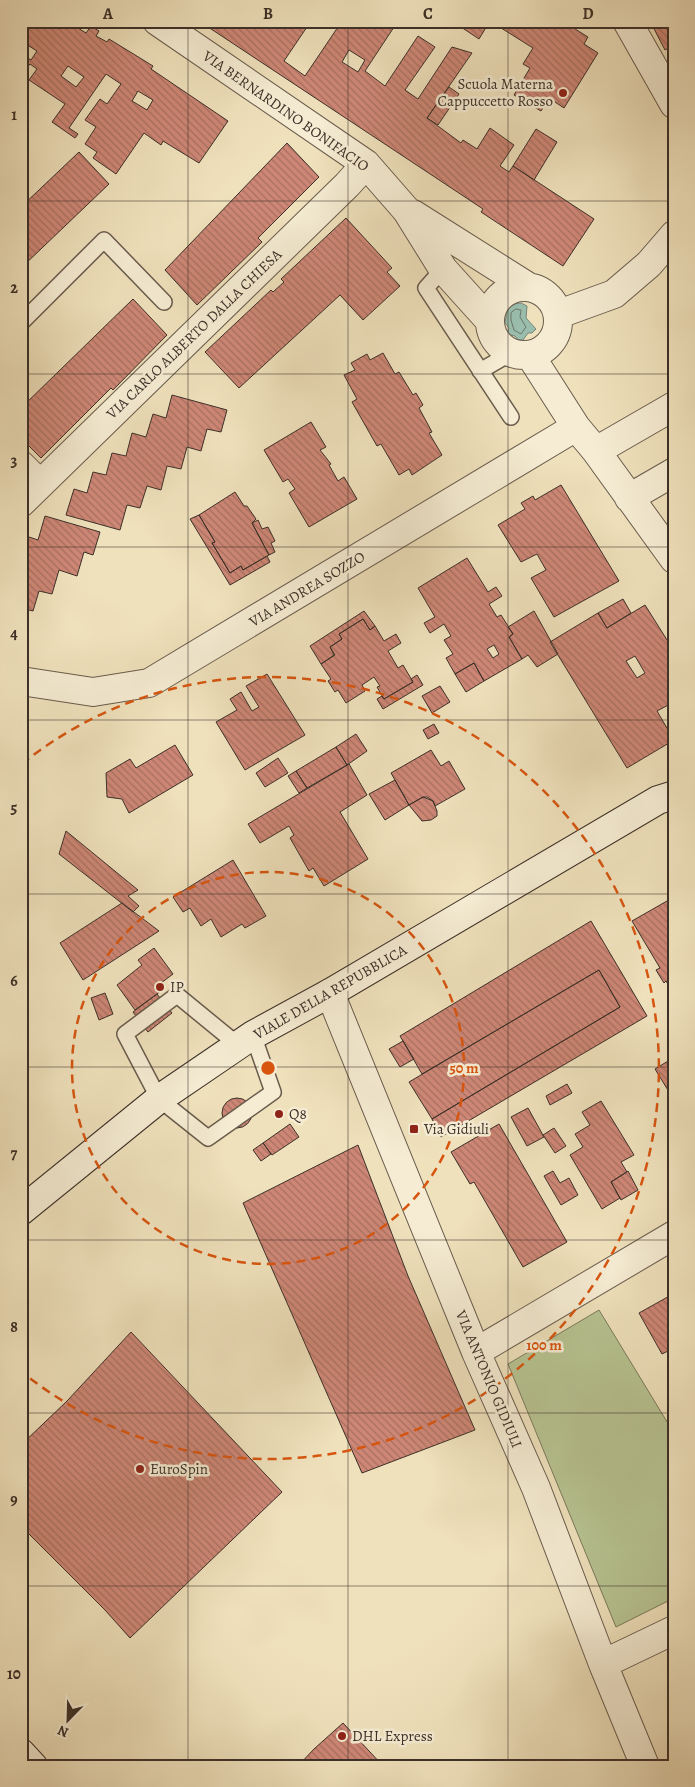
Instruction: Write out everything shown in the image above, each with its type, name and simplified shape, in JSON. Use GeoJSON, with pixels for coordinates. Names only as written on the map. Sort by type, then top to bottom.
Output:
{"type":"FeatureCollection","features":[{"type":"Feature","properties":{"kind":"street","name":"VIA BERNARDINO BONIFACIO"},"geometry":{"type":"LineString","coordinates":[[157,21],[366,164],[407,211],[443,269],[489,320],[495,340],[520,354],[596,451],[674,560]]}},
{"type":"Feature","properties":{"kind":"street"},"geometry":{"type":"LineString","coordinates":[[627,21],[674,104]]}},
{"type":"Feature","properties":{"kind":"street","name":"VIA CARLO ALBERTO DALLA CHIESA"},"geometry":{"type":"LineString","coordinates":[[21,503],[31,474],[333,199],[366,164]]}},
{"type":"Feature","properties":{"kind":"street","name":"VIA BERNARDINO BONIFACIO"},"geometry":{"type":"LineString","coordinates":[[407,211],[527,286],[541,290],[553,300],[559,314]]}},
{"type":"Feature","properties":{"kind":"street"},"geometry":{"type":"LineString","coordinates":[[520,354],[546,348],[557,332],[559,314],[614,294],[649,264],[674,235]]}},
{"type":"Feature","properties":{"kind":"street"},"geometry":{"type":"LineString","coordinates":[[489,320],[494,302],[508,290],[527,286]]}},
{"type":"Feature","properties":{"kind":"street"},"geometry":{"type":"LineString","coordinates":[[596,451],[674,406]]}},
{"type":"Feature","properties":{"kind":"street","name":"VIA ANDREA SOZZO"},"geometry":{"type":"LineString","coordinates":[[21,682],[93,692],[149,683],[576,427]]}},
{"type":"Feature","properties":{"kind":"street"},"geometry":{"type":"LineString","coordinates":[[630,498],[674,472]]}},
{"type":"Feature","properties":{"kind":"street","name":"VIALE DELLA REPUBBLICA"},"geometry":{"type":"LineString","coordinates":[[21,1211],[160,1099],[246,1040],[330,993],[669,793]]}},
{"type":"Feature","properties":{"kind":"street","name":"VIA ANTONIO GIDIULI"},"geometry":{"type":"LineString","coordinates":[[330,993],[476,1352],[536,1488],[603,1664],[645,1766]]}},
{"type":"Feature","properties":{"kind":"street"},"geometry":{"type":"LineString","coordinates":[[476,1352],[674,1235]]}},
{"type":"Feature","properties":{"kind":"street"},"geometry":{"type":"LineString","coordinates":[[603,1664],[674,1630]]}},
{"type":"Feature","properties":{"kind":"street"},"geometry":{"type":"LineString","coordinates":[[21,1753],[33,1766]]}},
{"type":"Feature","properties":{"kind":"lane"},"geometry":{"type":"LineString","coordinates":[[21,324],[104,240],[164,302]]}},
{"type":"Feature","properties":{"kind":"lane"},"geometry":{"type":"LineString","coordinates":[[443,269],[426,288],[511,417]]}},
{"type":"Feature","properties":{"kind":"lane"},"geometry":{"type":"LineString","coordinates":[[480,371],[520,354]]}},
{"type":"Feature","properties":{"kind":"lane"},"geometry":{"type":"LineString","coordinates":[[177,995],[246,1040],[272,1092],[208,1138],[160,1099],[124,1034],[177,995]]}},
{"type":"Feature","properties":{"kind":"shaded area"},"geometry":{"type":"Polygon","coordinates":[[[599,1310],[672,1430],[674,1429],[674,1598],[616,1627],[508,1364],[599,1310]]]}},
{"type":"Feature","properties":{"kind":"water"},"geometry":{"type":"Polygon","coordinates":[[[521,303],[527,306],[526,318],[536,329],[532,333],[528,333],[523,340],[518,340],[515,336],[507,334],[509,328],[505,323],[510,307],[521,303]]]}},
{"type":"Feature","properties":{"kind":"building"},"geometry":{"type":"Polygon","coordinates":[[[21,21],[82,21],[78,28],[86,33],[91,26],[99,31],[96,36],[107,42],[109,39],[153,66],[151,69],[228,121],[199,163],[163,141],[161,145],[144,133],[116,174],[93,158],[97,152],[85,144],[96,127],[85,120],[100,99],[107,104],[121,84],[106,74],[69,128],[78,134],[75,138],[52,122],[65,104],[29,80],[37,69],[30,64],[21,76],[21,21]],[[29,46],[23,55],[31,60],[37,51],[29,46]],[[68,66],[61,76],[76,87],[84,77],[68,66]],[[138,91],[132,101],[147,110],[153,100],[138,91]]]}},
{"type":"Feature","properties":{"kind":"building"},"geometry":{"type":"Polygon","coordinates":[[[199,21],[311,21],[284,61],[305,76],[342,21],[346,21],[356,28],[360,21],[398,21],[365,71],[385,86],[418,36],[435,47],[405,90],[418,99],[452,47],[472,53],[427,118],[461,143],[463,140],[477,149],[490,128],[514,145],[500,166],[509,172],[513,166],[594,219],[563,266],[481,212],[483,209],[199,21]],[[349,50],[342,62],[358,72],[365,60],[349,50]]]}},
{"type":"Feature","properties":{"kind":"building"},"geometry":{"type":"Polygon","coordinates":[[[452,21],[490,21],[479,39],[452,21]]]}},
{"type":"Feature","properties":{"kind":"building"},"geometry":{"type":"Polygon","coordinates":[[[490,21],[580,21],[575,29],[588,37],[584,44],[598,53],[564,108],[549,98],[541,111],[514,95],[530,68],[523,64],[533,48],[490,21]]]}},
{"type":"Feature","properties":{"kind":"building"},"geometry":{"type":"Polygon","coordinates":[[[650,21],[674,21],[674,45],[665,50],[650,21]]]}},
{"type":"Feature","properties":{"kind":"building"},"geometry":{"type":"Polygon","coordinates":[[[449,87],[459,94],[438,125],[427,118],[449,87]]]}},
{"type":"Feature","properties":{"kind":"building"},"geometry":{"type":"Polygon","coordinates":[[[536,129],[557,142],[534,180],[513,166],[536,129]]]}},
{"type":"Feature","properties":{"kind":"building"},"geometry":{"type":"Polygon","coordinates":[[[287,143],[319,177],[258,238],[262,242],[197,305],[165,270],[287,143]]]}},
{"type":"Feature","properties":{"kind":"building"},"geometry":{"type":"Polygon","coordinates":[[[79,152],[109,184],[21,268],[21,207],[79,152]]]}},
{"type":"Feature","properties":{"kind":"building"},"geometry":{"type":"Polygon","coordinates":[[[346,218],[392,268],[387,272],[400,286],[363,320],[340,295],[239,388],[205,352],[271,290],[273,292],[284,282],[281,279],[346,218]]]}},
{"type":"Feature","properties":{"kind":"building"},"geometry":{"type":"Polygon","coordinates":[[[133,299],[167,335],[113,390],[111,388],[41,458],[21,438],[21,408],[133,299]]]}},
{"type":"Feature","properties":{"kind":"building"},"geometry":{"type":"Polygon","coordinates":[[[383,353],[395,374],[399,372],[413,395],[416,393],[423,405],[419,408],[432,432],[429,433],[442,455],[412,475],[409,469],[399,475],[381,444],[377,446],[352,402],[357,399],[344,375],[355,370],[351,363],[367,354],[370,360],[383,353]]]}},
{"type":"Feature","properties":{"kind":"building"},"geometry":{"type":"Polygon","coordinates":[[[172,395],[227,410],[221,432],[207,429],[201,451],[187,447],[181,469],[167,466],[161,490],[147,486],[140,508],[127,505],[120,530],[66,515],[74,489],[87,493],[93,472],[106,475],[112,453],[126,456],[132,433],[146,437],[153,414],[166,418],[172,395]]]}},
{"type":"Feature","properties":{"kind":"building"},"geometry":{"type":"Polygon","coordinates":[[[311,422],[326,447],[320,450],[331,464],[329,465],[338,481],[344,477],[357,499],[309,527],[289,493],[295,489],[288,479],[283,482],[264,450],[311,422]]]}},
{"type":"Feature","properties":{"kind":"building"},"geometry":{"type":"Polygon","coordinates":[[[561,485],[619,581],[554,617],[531,578],[546,570],[537,554],[521,562],[498,525],[525,509],[521,503],[533,496],[535,500],[561,485]]]}},
{"type":"Feature","properties":{"kind":"building"},"geometry":{"type":"Polygon","coordinates":[[[235,492],[256,519],[252,523],[269,555],[243,570],[241,566],[230,573],[212,543],[215,542],[199,515],[235,492]]]}},
{"type":"Feature","properties":{"kind":"building"},"geometry":{"type":"Polygon","coordinates":[[[199,515],[215,542],[212,543],[230,573],[241,566],[243,570],[267,556],[270,562],[230,585],[190,519],[199,515]]]}},
{"type":"Feature","properties":{"kind":"building"},"geometry":{"type":"Polygon","coordinates":[[[45,516],[100,532],[93,555],[84,552],[77,576],[59,570],[52,594],[39,591],[33,611],[21,608],[21,553],[26,536],[38,540],[45,516]]]}},
{"type":"Feature","properties":{"kind":"building"},"geometry":{"type":"Polygon","coordinates":[[[258,520],[262,529],[268,527],[275,541],[271,543],[275,552],[269,555],[252,523],[258,520]]]}},
{"type":"Feature","properties":{"kind":"building"},"geometry":{"type":"Polygon","coordinates":[[[467,558],[488,592],[496,587],[502,596],[489,604],[497,617],[501,615],[513,634],[509,637],[522,659],[484,681],[474,663],[455,674],[446,658],[453,654],[444,640],[451,636],[444,624],[430,633],[424,623],[435,617],[418,588],[467,558]],[[494,645],[487,649],[493,658],[499,654],[494,645]]]}},
{"type":"Feature","properties":{"kind":"building"},"geometry":{"type":"Polygon","coordinates":[[[623,599],[631,613],[607,628],[598,613],[623,599]]]}},
{"type":"Feature","properties":{"kind":"building"},"geometry":{"type":"Polygon","coordinates":[[[645,605],[674,651],[674,702],[657,711],[674,740],[627,768],[550,642],[598,613],[607,628],[645,605]],[[635,656],[626,661],[637,678],[645,673],[635,656]]]}},
{"type":"Feature","properties":{"kind":"building"},"geometry":{"type":"Polygon","coordinates":[[[364,611],[375,626],[370,630],[363,619],[339,634],[342,639],[330,647],[334,655],[321,664],[310,646],[364,611]]]}},
{"type":"Feature","properties":{"kind":"building"},"geometry":{"type":"Polygon","coordinates":[[[534,611],[558,654],[537,667],[528,655],[522,659],[509,637],[513,634],[508,627],[534,611]]]}},
{"type":"Feature","properties":{"kind":"building"},"geometry":{"type":"Polygon","coordinates":[[[363,619],[370,630],[375,626],[384,641],[396,634],[401,643],[388,651],[398,668],[403,665],[413,682],[384,699],[377,687],[380,686],[374,677],[362,685],[365,691],[346,703],[338,690],[335,692],[328,681],[331,679],[321,664],[335,655],[330,647],[342,639],[339,634],[363,619]]]}},
{"type":"Feature","properties":{"kind":"building"},"geometry":{"type":"Polygon","coordinates":[[[474,663],[484,681],[466,692],[455,674],[474,663]]]}},
{"type":"Feature","properties":{"kind":"building"},"geometry":{"type":"Polygon","coordinates":[[[267,674],[305,735],[245,770],[216,722],[237,710],[230,699],[241,692],[252,711],[259,707],[246,686],[267,674]]]}},
{"type":"Feature","properties":{"kind":"building"},"geometry":{"type":"Polygon","coordinates":[[[417,675],[423,685],[383,709],[377,699],[382,696],[384,699],[413,682],[411,679],[417,675]]]}},
{"type":"Feature","properties":{"kind":"building"},"geometry":{"type":"Polygon","coordinates":[[[440,686],[450,702],[432,713],[422,696],[440,686]]]}},
{"type":"Feature","properties":{"kind":"building"},"geometry":{"type":"Polygon","coordinates":[[[434,724],[439,733],[428,739],[423,730],[434,724]]]}},
{"type":"Feature","properties":{"kind":"building"},"geometry":{"type":"Polygon","coordinates":[[[356,734],[367,751],[347,765],[336,747],[356,734]]]}},
{"type":"Feature","properties":{"kind":"building"},"geometry":{"type":"Polygon","coordinates":[[[175,745],[193,775],[129,813],[122,799],[107,797],[106,773],[130,759],[136,768],[175,745]]]}},
{"type":"Feature","properties":{"kind":"building"},"geometry":{"type":"Polygon","coordinates":[[[336,747],[347,765],[307,788],[296,771],[336,747]]]}},
{"type":"Feature","properties":{"kind":"building"},"geometry":{"type":"Polygon","coordinates":[[[431,750],[441,766],[449,761],[465,789],[435,806],[433,801],[427,797],[423,797],[409,805],[391,773],[431,750]]]}},
{"type":"Feature","properties":{"kind":"building"},"geometry":{"type":"Polygon","coordinates":[[[278,758],[288,773],[265,787],[256,773],[278,758]]]}},
{"type":"Feature","properties":{"kind":"building"},"geometry":{"type":"Polygon","coordinates":[[[349,764],[367,795],[340,812],[368,859],[324,886],[313,868],[309,871],[290,838],[294,835],[289,826],[260,843],[248,824],[349,764]]]}},
{"type":"Feature","properties":{"kind":"building"},"geometry":{"type":"Polygon","coordinates":[[[296,771],[307,788],[299,793],[288,776],[296,771]]]}},
{"type":"Feature","properties":{"kind":"building"},"geometry":{"type":"Polygon","coordinates":[[[395,780],[409,805],[385,820],[369,794],[395,780]]]}},
{"type":"Feature","properties":{"kind":"building"},"geometry":{"type":"Polygon","coordinates":[[[423,797],[433,801],[437,811],[437,816],[431,820],[422,821],[409,805],[423,797]]]}},
{"type":"Feature","properties":{"kind":"building"},"geometry":{"type":"Polygon","coordinates":[[[66,831],[138,890],[128,896],[139,906],[133,912],[59,854],[66,831]]]}},
{"type":"Feature","properties":{"kind":"building"},"geometry":{"type":"Polygon","coordinates":[[[233,860],[266,916],[245,928],[242,924],[221,937],[211,919],[201,926],[190,908],[183,912],[173,897],[233,860]]]}},
{"type":"Feature","properties":{"kind":"building"},"geometry":{"type":"Polygon","coordinates":[[[674,897],[674,983],[669,986],[666,981],[664,983],[656,970],[660,968],[632,921],[674,897]]]}},
{"type":"Feature","properties":{"kind":"building"},"geometry":{"type":"Polygon","coordinates":[[[122,903],[159,931],[83,980],[60,943],[122,903]]]}},
{"type":"Feature","properties":{"kind":"building"},"geometry":{"type":"Polygon","coordinates":[[[591,921],[647,1016],[441,1137],[432,1119],[620,1007],[599,970],[422,1074],[400,1036],[591,921]]]}},
{"type":"Feature","properties":{"kind":"building"},"geometry":{"type":"Polygon","coordinates":[[[154,948],[173,974],[157,986],[161,991],[135,1010],[117,985],[142,965],[138,960],[154,948]]]}},
{"type":"Feature","properties":{"kind":"building"},"geometry":{"type":"Polygon","coordinates":[[[599,970],[620,1007],[432,1119],[409,1082],[599,970]]]}},
{"type":"Feature","properties":{"kind":"building"},"geometry":{"type":"Polygon","coordinates":[[[105,993],[113,1014],[99,1020],[91,998],[105,993]]]}},
{"type":"Feature","properties":{"kind":"building"},"geometry":{"type":"Polygon","coordinates":[[[157,994],[172,1013],[148,1032],[133,1012],[157,994]]]}},
{"type":"Feature","properties":{"kind":"building"},"geometry":{"type":"Polygon","coordinates":[[[403,1041],[414,1059],[400,1067],[389,1049],[403,1041]]]}},
{"type":"Feature","properties":{"kind":"building"},"geometry":{"type":"Polygon","coordinates":[[[674,1059],[674,1100],[655,1069],[674,1059]]]}},
{"type":"Feature","properties":{"kind":"building"},"geometry":{"type":"Polygon","coordinates":[[[567,1084],[572,1093],[550,1105],[546,1096],[567,1084]]]}},
{"type":"Feature","properties":{"kind":"building"},"geometry":{"type":"Polygon","coordinates":[[[237,1098],[248,1102],[252,1113],[248,1124],[237,1128],[226,1124],[222,1113],[226,1102],[237,1098]]]}},
{"type":"Feature","properties":{"kind":"building"},"geometry":{"type":"Polygon","coordinates":[[[601,1101],[634,1155],[621,1162],[627,1172],[611,1182],[620,1198],[602,1209],[570,1155],[583,1147],[575,1134],[590,1125],[582,1112],[601,1101]]]}},
{"type":"Feature","properties":{"kind":"building"},"geometry":{"type":"Polygon","coordinates":[[[528,1108],[544,1137],[527,1146],[511,1117],[528,1108]]]}},
{"type":"Feature","properties":{"kind":"building"},"geometry":{"type":"Polygon","coordinates":[[[290,1124],[299,1137],[272,1155],[263,1143],[290,1124]]]}},
{"type":"Feature","properties":{"kind":"building"},"geometry":{"type":"Polygon","coordinates":[[[499,1124],[567,1242],[523,1267],[474,1182],[470,1184],[451,1152],[499,1124]]]}},
{"type":"Feature","properties":{"kind":"building"},"geometry":{"type":"Polygon","coordinates":[[[554,1128],[566,1146],[555,1153],[543,1135],[554,1128]]]}},
{"type":"Feature","properties":{"kind":"building"},"geometry":{"type":"Polygon","coordinates":[[[263,1143],[271,1154],[261,1161],[253,1150],[263,1143]]]}},
{"type":"Feature","properties":{"kind":"building"},"geometry":{"type":"Polygon","coordinates":[[[358,1145],[408,1276],[475,1430],[362,1473],[243,1203],[358,1145]]]}},
{"type":"Feature","properties":{"kind":"building"},"geometry":{"type":"Polygon","coordinates":[[[553,1171],[560,1183],[569,1178],[578,1195],[561,1205],[544,1176],[553,1171]]]}},
{"type":"Feature","properties":{"kind":"building"},"geometry":{"type":"Polygon","coordinates":[[[628,1171],[638,1190],[621,1200],[611,1182],[628,1171]]]}},
{"type":"Feature","properties":{"kind":"building"},"geometry":{"type":"Polygon","coordinates":[[[673,1294],[674,1348],[662,1354],[639,1313],[673,1294]]]}},
{"type":"Feature","properties":{"kind":"building","name":"EuroSpin"},"geometry":{"type":"Polygon","coordinates":[[[131,1332],[282,1492],[130,1638],[105,1610],[21,1526],[21,1445],[67,1401],[131,1332]]]}},
{"type":"Feature","properties":{"kind":"building","name":"DHL Express"},"geometry":{"type":"Polygon","coordinates":[[[343,1723],[383,1766],[298,1766],[314,1749],[343,1723]]]}},
{"type":"Feature","properties":{"kind":"place","name":"Scuola Materna Cappuccetto Rosso"},"geometry":{"type":"Point","coordinates":[563,93]}},
{"type":"Feature","properties":{"kind":"place","name":"IP"},"geometry":{"type":"Point","coordinates":[160,987]}},
{"type":"Feature","properties":{"kind":"place","name":"Q8"},"geometry":{"type":"Point","coordinates":[279,1114]}},
{"type":"Feature","properties":{"kind":"place","name":"Via Gidiuli"},"geometry":{"type":"Point","coordinates":[414,1129]}},
{"type":"Feature","properties":{"kind":"place","name":"EuroSpin"},"geometry":{"type":"Point","coordinates":[140,1469]}},
{"type":"Feature","properties":{"kind":"place","name":"DHL Express"},"geometry":{"type":"Point","coordinates":[342,1736]}}]}
